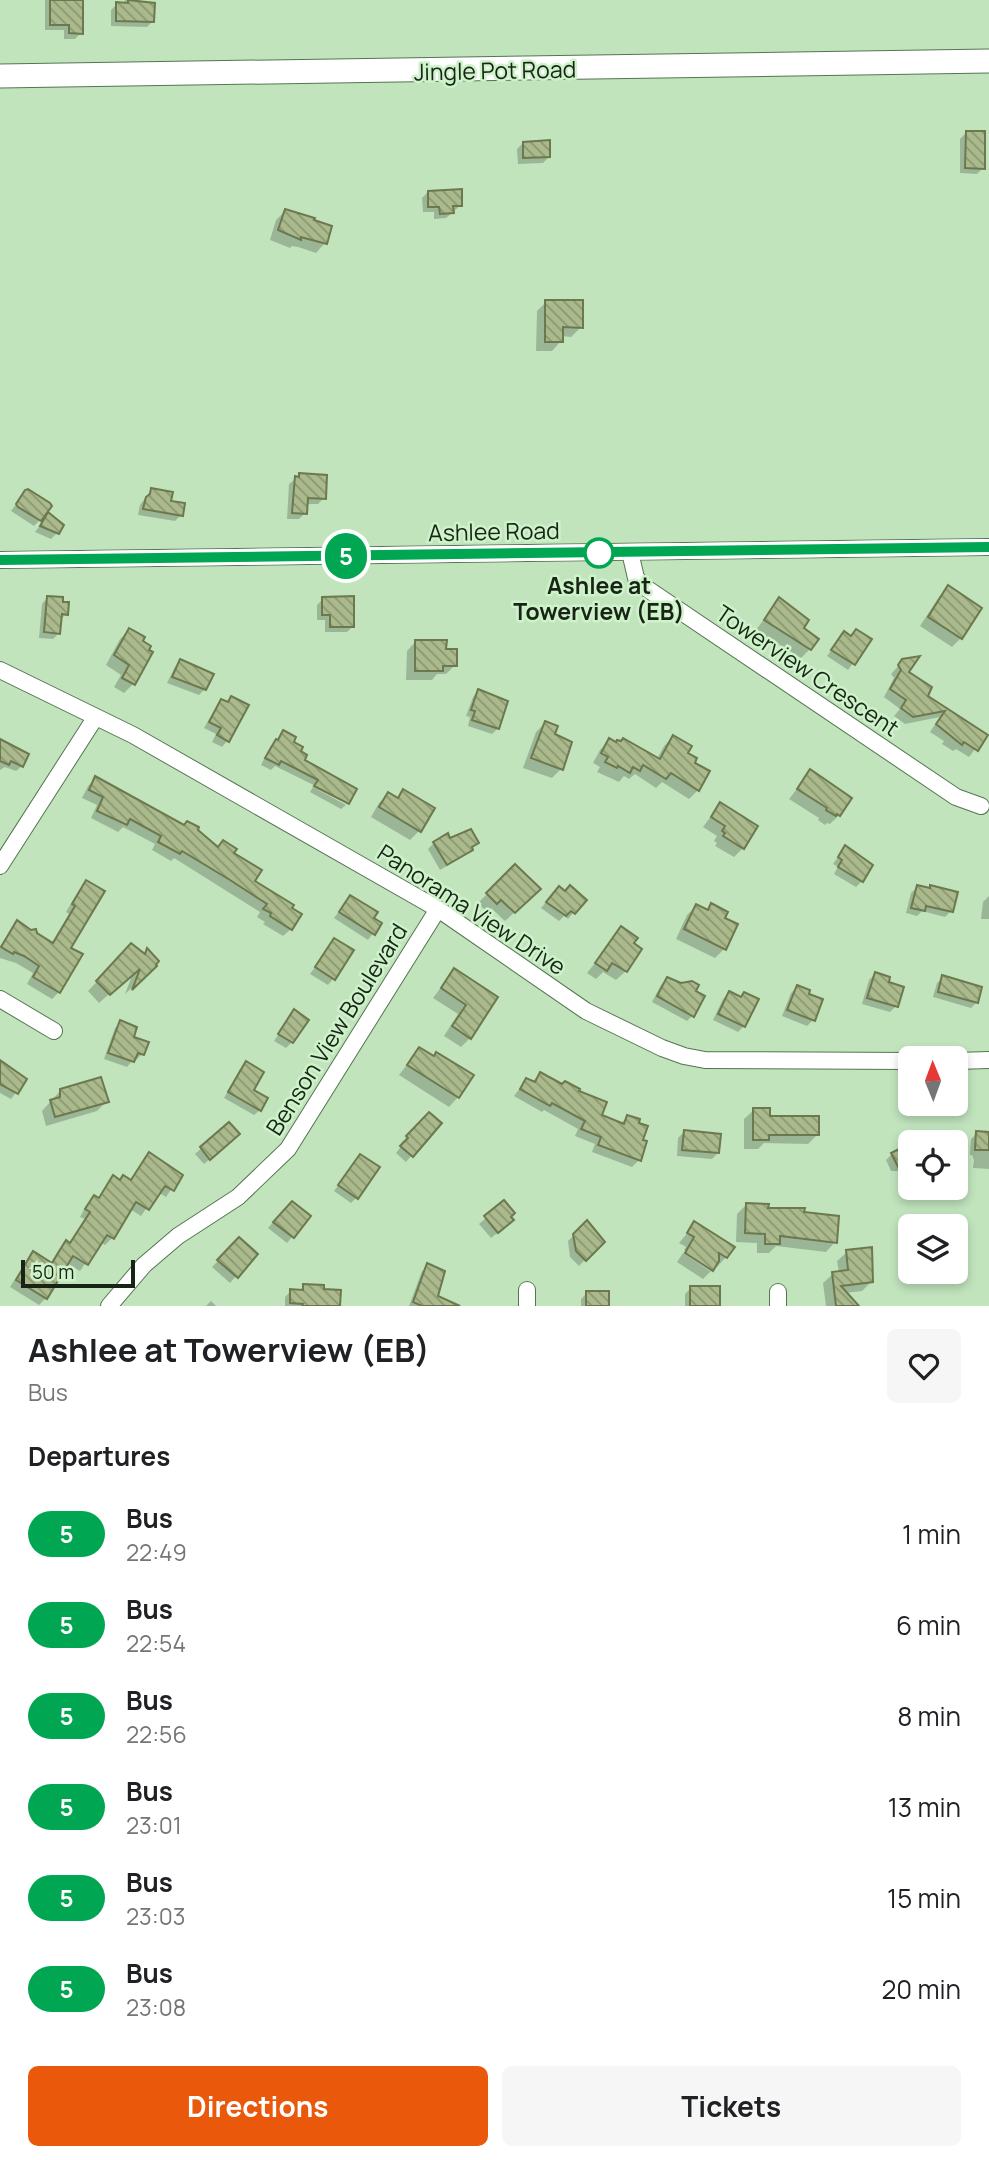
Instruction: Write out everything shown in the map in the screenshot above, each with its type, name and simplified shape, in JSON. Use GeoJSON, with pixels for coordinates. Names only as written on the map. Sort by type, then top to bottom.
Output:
{"type":"FeatureCollection","features":[{"type":"Feature","properties":{"kind":"street","name":"Jingle Pot Road"},"geometry":{"type":"LineString","coordinates":[[0,76],[989,61]]}},
{"type":"Feature","properties":{"kind":"street","name":"Ashlee Road"},"geometry":{"type":"LineString","coordinates":[[0,560],[989,547]]}},
{"type":"Feature","properties":{"kind":"street","name":"Towerview Crescent"},"geometry":{"type":"LineString","coordinates":[[630,552],[636,579],[646,588],[956,797],[981,806]]}},
{"type":"Feature","properties":{"kind":"street","name":"Panorama View Drive"},"geometry":{"type":"LineString","coordinates":[[0,670],[133,735],[438,908],[586,1011],[662,1048],[684,1056],[727,1061],[898,1061]]}},
{"type":"Feature","properties":{"kind":"street"},"geometry":{"type":"LineString","coordinates":[[0,866],[95,718]]}},
{"type":"Feature","properties":{"kind":"street","name":"Benson View Boulevard"},"geometry":{"type":"LineString","coordinates":[[110,1306],[144,1265],[178,1236],[238,1197],[288,1150],[438,908]]}},
{"type":"Feature","properties":{"kind":"street"},"geometry":{"type":"LineString","coordinates":[[0,999],[54,1031]]}},
{"type":"Feature","properties":{"kind":"street"},"geometry":{"type":"LineString","coordinates":[[968,1061],[989,1060]]}},
{"type":"Feature","properties":{"kind":"building"},"geometry":{"type":"Polygon","coordinates":[[[50,0],[83,0],[83,34],[69,33],[69,25],[50,25],[50,0]]]}},
{"type":"Feature","properties":{"kind":"building"},"geometry":{"type":"Polygon","coordinates":[[[128,0],[155,3],[154,22],[116,21],[116,2],[128,3],[128,0]]]}},
{"type":"Feature","properties":{"kind":"building"},"geometry":{"type":"Polygon","coordinates":[[[966,131],[985,131],[985,169],[965,168],[966,131]]]}},
{"type":"Feature","properties":{"kind":"building"},"geometry":{"type":"Polygon","coordinates":[[[550,140],[550,157],[523,158],[523,142],[550,140]]]}},
{"type":"Feature","properties":{"kind":"building"},"geometry":{"type":"Polygon","coordinates":[[[462,189],[462,206],[453,206],[454,213],[440,214],[439,207],[428,207],[428,191],[462,189]]]}},
{"type":"Feature","properties":{"kind":"building"},"geometry":{"type":"Polygon","coordinates":[[[285,209],[332,226],[327,244],[301,237],[301,240],[278,230],[285,209]]]}},
{"type":"Feature","properties":{"kind":"building"},"geometry":{"type":"Polygon","coordinates":[[[545,300],[583,300],[583,328],[563,327],[563,342],[545,342],[545,300]]]}},
{"type":"Feature","properties":{"kind":"building"},"geometry":{"type":"Polygon","coordinates":[[[299,473],[327,475],[326,499],[308,498],[307,514],[292,513],[295,476],[299,477],[299,473]]]}},
{"type":"Feature","properties":{"kind":"building"},"geometry":{"type":"Polygon","coordinates":[[[151,488],[173,492],[171,501],[185,503],[183,516],[143,509],[151,488]]]}},
{"type":"Feature","properties":{"kind":"building"},"geometry":{"type":"Polygon","coordinates":[[[28,489],[52,506],[41,521],[16,504],[28,489]]]}},
{"type":"Feature","properties":{"kind":"building"},"geometry":{"type":"Polygon","coordinates":[[[48,512],[64,525],[59,534],[40,526],[48,512]]]}},
{"type":"Feature","properties":{"kind":"building"},"geometry":{"type":"Polygon","coordinates":[[[948,585],[982,608],[962,639],[928,617],[948,585]]]}},
{"type":"Feature","properties":{"kind":"building"},"geometry":{"type":"Polygon","coordinates":[[[47,596],[63,597],[63,602],[69,602],[68,615],[62,614],[60,634],[44,632],[47,596]]]}},
{"type":"Feature","properties":{"kind":"building"},"geometry":{"type":"Polygon","coordinates":[[[354,596],[354,627],[330,627],[330,615],[322,615],[322,597],[354,596]]]}},
{"type":"Feature","properties":{"kind":"building"},"geometry":{"type":"Polygon","coordinates":[[[779,597],[809,620],[804,628],[819,639],[811,650],[764,620],[779,597]]]}},
{"type":"Feature","properties":{"kind":"building"},"geometry":{"type":"Polygon","coordinates":[[[129,628],[145,637],[143,641],[151,646],[149,650],[153,652],[135,685],[122,678],[129,665],[114,655],[129,628]]]}},
{"type":"Feature","properties":{"kind":"building"},"geometry":{"type":"Polygon","coordinates":[[[856,629],[872,639],[855,665],[831,650],[844,631],[851,636],[856,629]]]}},
{"type":"Feature","properties":{"kind":"building"},"geometry":{"type":"Polygon","coordinates":[[[415,640],[447,640],[446,649],[457,649],[457,666],[443,666],[443,671],[415,671],[415,640]]]}},
{"type":"Feature","properties":{"kind":"building"},"geometry":{"type":"Polygon","coordinates":[[[920,656],[909,672],[932,687],[928,696],[988,735],[978,751],[964,742],[962,745],[936,724],[945,711],[913,717],[901,708],[906,700],[890,689],[901,670],[898,665],[902,659],[920,656]]]}},
{"type":"Feature","properties":{"kind":"building"},"geometry":{"type":"Polygon","coordinates":[[[180,659],[214,674],[206,690],[172,677],[180,659]]]}},
{"type":"Feature","properties":{"kind":"building"},"geometry":{"type":"Polygon","coordinates":[[[478,689],[508,701],[499,729],[472,720],[475,711],[471,710],[478,689]]]}},
{"type":"Feature","properties":{"kind":"building"},"geometry":{"type":"Polygon","coordinates":[[[231,696],[249,705],[229,742],[217,735],[221,728],[209,722],[221,699],[228,702],[231,696]]]}},
{"type":"Feature","properties":{"kind":"building"},"geometry":{"type":"Polygon","coordinates":[[[545,721],[558,726],[555,734],[572,742],[563,770],[531,758],[545,721]]]}},
{"type":"Feature","properties":{"kind":"building"},"geometry":{"type":"Polygon","coordinates":[[[283,730],[296,737],[294,742],[303,747],[301,751],[307,755],[305,760],[357,789],[349,804],[314,786],[318,780],[281,761],[279,765],[265,758],[283,730]]]}},
{"type":"Feature","properties":{"kind":"building"},"geometry":{"type":"Polygon","coordinates":[[[673,735],[692,746],[688,753],[697,758],[695,763],[710,771],[699,791],[671,773],[666,779],[643,765],[640,771],[633,767],[630,773],[618,766],[617,768],[605,762],[608,757],[601,753],[609,738],[616,742],[623,738],[660,759],[673,735]]]}},
{"type":"Feature","properties":{"kind":"building"},"geometry":{"type":"Polygon","coordinates":[[[0,739],[29,754],[23,767],[11,761],[9,765],[0,761],[0,739]]]}},
{"type":"Feature","properties":{"kind":"building"},"geometry":{"type":"Polygon","coordinates":[[[810,769],[852,798],[840,816],[826,810],[827,808],[797,789],[810,769]]]}},
{"type":"Feature","properties":{"kind":"building"},"geometry":{"type":"Polygon","coordinates":[[[95,776],[184,825],[187,821],[199,827],[198,830],[218,847],[223,840],[237,849],[234,853],[262,870],[255,881],[294,905],[292,908],[302,914],[292,930],[263,909],[267,904],[182,851],[180,854],[158,842],[161,836],[130,819],[127,825],[97,811],[103,797],[89,790],[95,776]]]}},
{"type":"Feature","properties":{"kind":"building"},"geometry":{"type":"Polygon","coordinates":[[[403,789],[435,808],[421,832],[379,807],[388,792],[398,798],[403,789]]]}},
{"type":"Feature","properties":{"kind":"building"},"geometry":{"type":"Polygon","coordinates":[[[720,802],[758,826],[744,849],[723,836],[725,826],[711,817],[720,802]]]}},
{"type":"Feature","properties":{"kind":"building"},"geometry":{"type":"Polygon","coordinates":[[[471,829],[479,843],[472,847],[473,850],[447,865],[433,842],[448,833],[450,838],[471,829]]]}},
{"type":"Feature","properties":{"kind":"building"},"geometry":{"type":"Polygon","coordinates":[[[845,845],[873,865],[863,882],[838,867],[842,860],[838,857],[845,845]]]}},
{"type":"Feature","properties":{"kind":"building"},"geometry":{"type":"Polygon","coordinates":[[[515,864],[541,889],[515,913],[501,900],[497,904],[486,893],[515,864]]]}},
{"type":"Feature","properties":{"kind":"building"},"geometry":{"type":"Polygon","coordinates":[[[86,880],[105,891],[71,948],[83,954],[60,993],[33,977],[39,966],[24,956],[14,952],[13,954],[1,947],[17,920],[31,930],[36,929],[37,933],[53,943],[75,906],[72,904],[86,880]]]}},
{"type":"Feature","properties":{"kind":"building"},"geometry":{"type":"Polygon","coordinates":[[[570,885],[587,900],[575,914],[571,911],[566,916],[546,902],[559,886],[565,891],[570,885]]]}},
{"type":"Feature","properties":{"kind":"building"},"geometry":{"type":"Polygon","coordinates":[[[917,885],[930,888],[930,885],[958,892],[953,912],[926,906],[925,911],[911,908],[917,885]]]}},
{"type":"Feature","properties":{"kind":"building"},"geometry":{"type":"Polygon","coordinates":[[[350,895],[378,912],[374,918],[382,923],[375,935],[339,912],[350,895]]]}},
{"type":"Feature","properties":{"kind":"building"},"geometry":{"type":"Polygon","coordinates":[[[711,903],[728,912],[725,918],[738,924],[726,950],[684,929],[696,904],[708,910],[711,903]]]}},
{"type":"Feature","properties":{"kind":"building"},"geometry":{"type":"Polygon","coordinates":[[[621,926],[638,938],[634,943],[642,949],[627,972],[612,963],[607,971],[595,963],[621,926]]]}},
{"type":"Feature","properties":{"kind":"building"},"geometry":{"type":"Polygon","coordinates":[[[334,938],[354,950],[335,980],[315,967],[334,938]]]}},
{"type":"Feature","properties":{"kind":"building"},"geometry":{"type":"Polygon","coordinates":[[[131,943],[145,954],[147,948],[159,961],[157,966],[132,990],[140,969],[110,995],[96,981],[131,943]]]}},
{"type":"Feature","properties":{"kind":"building"},"geometry":{"type":"Polygon","coordinates":[[[454,968],[498,997],[471,1039],[452,1026],[466,1005],[441,988],[454,968]]]}},
{"type":"Feature","properties":{"kind":"building"},"geometry":{"type":"Polygon","coordinates":[[[875,972],[890,977],[889,982],[904,987],[898,1007],[867,998],[875,972]]]}},
{"type":"Feature","properties":{"kind":"building"},"geometry":{"type":"Polygon","coordinates":[[[942,975],[982,987],[978,1003],[938,992],[942,975]]]}},
{"type":"Feature","properties":{"kind":"building"},"geometry":{"type":"Polygon","coordinates":[[[667,977],[681,983],[692,981],[699,985],[696,991],[705,996],[694,1017],[657,996],[667,977]]]}},
{"type":"Feature","properties":{"kind":"building"},"geometry":{"type":"Polygon","coordinates":[[[797,985],[810,990],[809,994],[823,999],[815,1021],[787,1010],[797,985]]]}},
{"type":"Feature","properties":{"kind":"building"},"geometry":{"type":"Polygon","coordinates":[[[729,991],[741,997],[744,992],[759,999],[745,1027],[718,1014],[729,991]]]}},
{"type":"Feature","properties":{"kind":"building"},"geometry":{"type":"Polygon","coordinates":[[[294,1009],[309,1020],[293,1043],[278,1034],[294,1009]]]}},
{"type":"Feature","properties":{"kind":"building"},"geometry":{"type":"Polygon","coordinates":[[[120,1020],[137,1027],[134,1037],[149,1042],[144,1055],[138,1053],[134,1062],[108,1053],[120,1020]]]}},
{"type":"Feature","properties":{"kind":"building"},"geometry":{"type":"Polygon","coordinates":[[[419,1047],[434,1056],[436,1052],[474,1075],[459,1098],[407,1065],[419,1047]]]}},
{"type":"Feature","properties":{"kind":"building"},"geometry":{"type":"Polygon","coordinates":[[[0,1060],[27,1079],[18,1094],[0,1084],[0,1060]]]}},
{"type":"Feature","properties":{"kind":"building"},"geometry":{"type":"Polygon","coordinates":[[[246,1061],[264,1072],[254,1090],[268,1098],[261,1111],[228,1092],[246,1061]]]}},
{"type":"Feature","properties":{"kind":"building"},"geometry":{"type":"Polygon","coordinates":[[[540,1072],[607,1102],[602,1115],[624,1124],[627,1115],[640,1119],[639,1123],[648,1126],[643,1140],[647,1141],[641,1161],[598,1145],[601,1137],[581,1129],[585,1121],[520,1089],[526,1078],[535,1082],[540,1072]]]}},
{"type":"Feature","properties":{"kind":"building"},"geometry":{"type":"Polygon","coordinates":[[[101,1077],[109,1102],[55,1117],[50,1100],[60,1097],[60,1089],[101,1077]]]}},
{"type":"Feature","properties":{"kind":"building"},"geometry":{"type":"Polygon","coordinates":[[[753,1108],[770,1108],[770,1116],[819,1116],[819,1135],[769,1135],[769,1140],[753,1140],[753,1108]]]}},
{"type":"Feature","properties":{"kind":"building"},"geometry":{"type":"Polygon","coordinates":[[[429,1112],[442,1123],[413,1157],[400,1146],[429,1112]]]}},
{"type":"Feature","properties":{"kind":"building"},"geometry":{"type":"Polygon","coordinates":[[[229,1122],[240,1134],[210,1160],[200,1147],[229,1122]]]}},
{"type":"Feature","properties":{"kind":"building"},"geometry":{"type":"Polygon","coordinates":[[[684,1130],[721,1134],[719,1153],[682,1150],[684,1130]]]}},
{"type":"Feature","properties":{"kind":"building"},"geometry":{"type":"Polygon","coordinates":[[[976,1131],[989,1132],[989,1150],[975,1150],[976,1131]]]}},
{"type":"Feature","properties":{"kind":"building"},"geometry":{"type":"Polygon","coordinates":[[[898,1150],[898,1167],[891,1153],[898,1150]]]}},
{"type":"Feature","properties":{"kind":"building"},"geometry":{"type":"Polygon","coordinates":[[[149,1152],[183,1175],[174,1191],[165,1186],[149,1210],[136,1202],[114,1239],[107,1235],[88,1265],[73,1256],[47,1299],[16,1280],[33,1251],[52,1263],[66,1240],[70,1243],[90,1212],[85,1209],[94,1195],[99,1198],[113,1175],[120,1180],[123,1175],[131,1180],[149,1152]]]}},
{"type":"Feature","properties":{"kind":"building"},"geometry":{"type":"Polygon","coordinates":[[[360,1154],[380,1167],[358,1199],[338,1185],[360,1154]]]}},
{"type":"Feature","properties":{"kind":"building"},"geometry":{"type":"Polygon","coordinates":[[[504,1200],[515,1213],[511,1217],[514,1220],[498,1233],[484,1216],[504,1200]]]}},
{"type":"Feature","properties":{"kind":"building"},"geometry":{"type":"Polygon","coordinates":[[[292,1201],[311,1216],[294,1238],[273,1222],[292,1201]]]}},
{"type":"Feature","properties":{"kind":"building"},"geometry":{"type":"Polygon","coordinates":[[[746,1203],[769,1204],[768,1208],[805,1208],[804,1212],[839,1216],[837,1243],[780,1236],[780,1244],[765,1244],[765,1234],[745,1233],[746,1203]]]}},
{"type":"Feature","properties":{"kind":"building"},"geometry":{"type":"Polygon","coordinates":[[[587,1220],[605,1242],[586,1261],[576,1251],[573,1234],[587,1220]]]}},
{"type":"Feature","properties":{"kind":"building"},"geometry":{"type":"Polygon","coordinates":[[[694,1221],[735,1247],[727,1258],[719,1253],[719,1261],[713,1271],[685,1253],[694,1237],[687,1233],[694,1221]]]}},
{"type":"Feature","properties":{"kind":"building"},"geometry":{"type":"Polygon","coordinates":[[[239,1237],[258,1254],[238,1278],[217,1260],[239,1237]]]}},
{"type":"Feature","properties":{"kind":"building"},"geometry":{"type":"Polygon","coordinates":[[[872,1247],[873,1282],[841,1286],[859,1306],[836,1306],[832,1272],[848,1270],[846,1250],[872,1247]]]}},
{"type":"Feature","properties":{"kind":"building"},"geometry":{"type":"Polygon","coordinates":[[[427,1263],[445,1271],[438,1296],[460,1306],[422,1306],[413,1302],[427,1263]]]}},
{"type":"Feature","properties":{"kind":"building"},"geometry":{"type":"Polygon","coordinates":[[[303,1284],[324,1285],[324,1289],[341,1290],[340,1306],[302,1306],[303,1304],[290,1303],[290,1289],[303,1290],[303,1284]]]}},
{"type":"Feature","properties":{"kind":"building"},"geometry":{"type":"Polygon","coordinates":[[[690,1286],[720,1286],[720,1306],[690,1306],[690,1286]]]}},
{"type":"Feature","properties":{"kind":"building"},"geometry":{"type":"Polygon","coordinates":[[[586,1291],[609,1291],[609,1306],[586,1306],[586,1291]]]}},
{"type":"Feature","properties":{"kind":"bus line","name":"5"},"geometry":{"type":"LineString","coordinates":[[0,560],[989,547]]}},
{"type":"Feature","properties":{"kind":"place","name":"Ashlee at Towerview (EB)"},"geometry":{"type":"Point","coordinates":[599,553]}}]}
